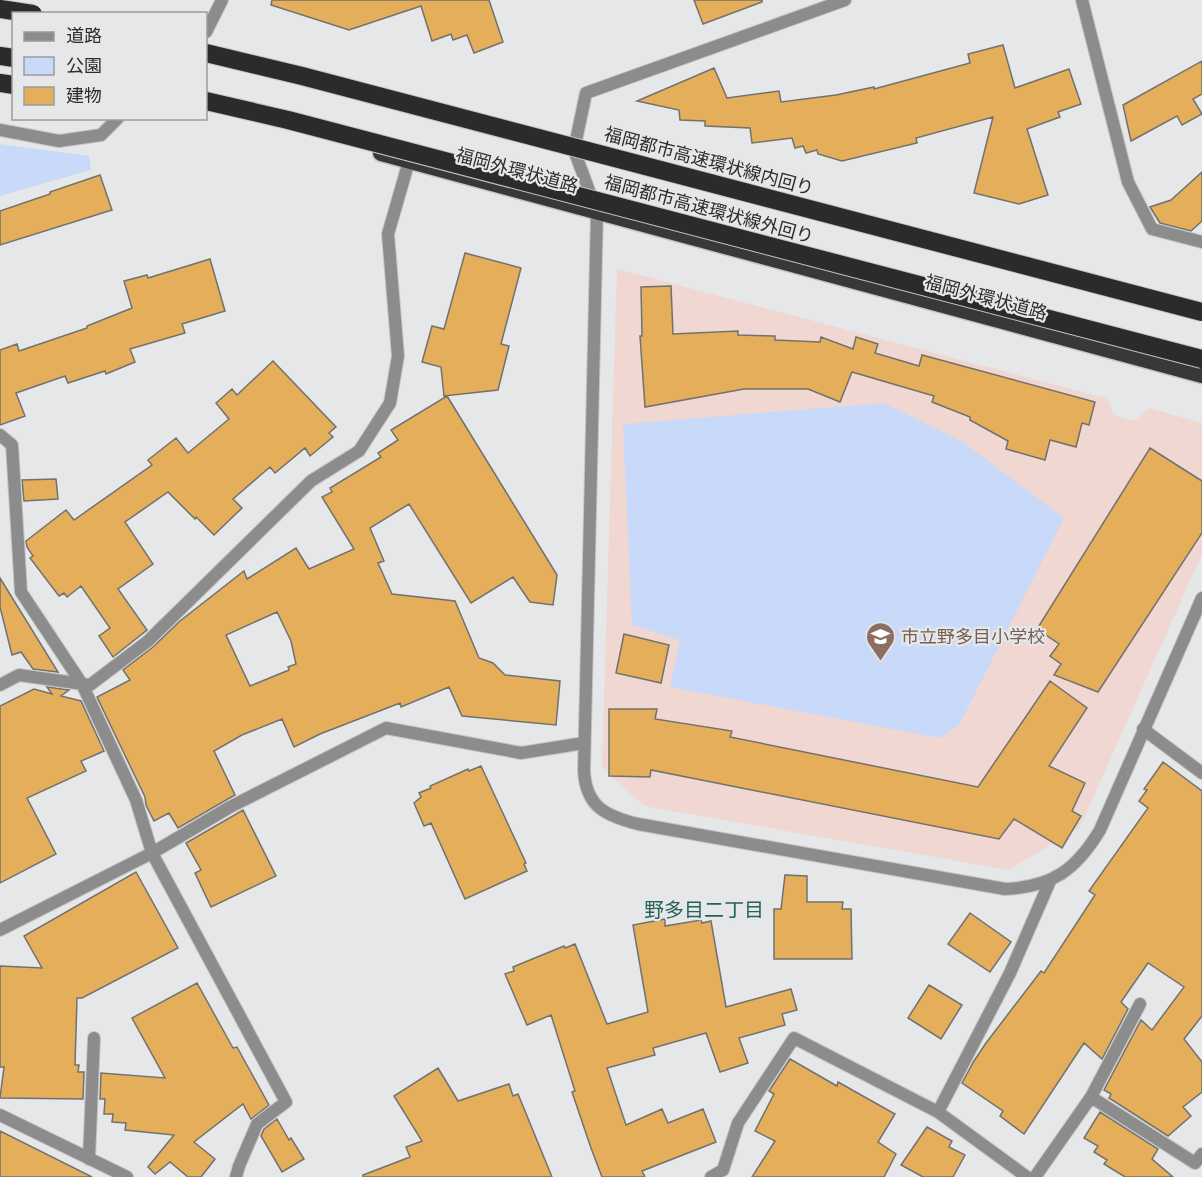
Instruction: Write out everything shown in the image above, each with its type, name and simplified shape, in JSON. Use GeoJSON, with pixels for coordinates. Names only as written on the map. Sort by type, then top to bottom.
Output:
{"type":"FeatureCollection","features":[{"type":"Feature","properties":{"kind":"highway"},"geometry":{"type":"LineString","coordinates":[[0,8],[21,12]]}},
{"type":"Feature","properties":{"kind":"highway","name":"福岡外環状道路"},"geometry":{"type":"LineString","coordinates":[[207,53],[1202,312]]}},
{"type":"Feature","properties":{"kind":"highway","name":"福岡都市高速環状線内回り"},"geometry":{"type":"LineString","coordinates":[[207,53],[348,88],[1202,312]]}},
{"type":"Feature","properties":{"kind":"highway","name":"福岡外環状道路"},"geometry":{"type":"LineString","coordinates":[[207,101],[409,161],[1202,375]]}},
{"type":"Feature","properties":{"kind":"highway","name":"福岡都市高速環状線外回り"},"geometry":{"type":"LineString","coordinates":[[207,101],[311,126],[1202,359]]}},
{"type":"Feature","properties":{"kind":"street"},"geometry":{"type":"LineString","coordinates":[[207,30],[222,0]]}},
{"type":"Feature","properties":{"kind":"street"},"geometry":{"type":"LineString","coordinates":[[845,0],[586,93],[574,150],[597,212],[584,743],[584,784],[592,800],[602,811],[613,818],[638,824],[1005,889],[1027,888],[1050,881],[1074,866],[1089,849],[1100,830],[1202,598]]}},
{"type":"Feature","properties":{"kind":"street"},"geometry":{"type":"LineString","coordinates":[[1082,0],[1128,182],[1152,229],[1202,242]]}},
{"type":"Feature","properties":{"kind":"street"},"geometry":{"type":"LineString","coordinates":[[0,130],[59,141],[100,135],[116,120]]}},
{"type":"Feature","properties":{"kind":"street"},"geometry":{"type":"LineString","coordinates":[[0,685],[19,675],[90,685],[148,641],[311,481],[359,451],[390,403],[398,356],[388,234],[409,161]]}},
{"type":"Feature","properties":{"kind":"street"},"geometry":{"type":"LineString","coordinates":[[0,435],[12,444],[21,592],[82,684],[136,800],[152,853],[286,1102],[257,1124],[238,1166],[236,1177]]}},
{"type":"Feature","properties":{"kind":"street"},"geometry":{"type":"LineString","coordinates":[[0,930],[152,853],[230,807],[386,728],[521,753],[584,743]]}},
{"type":"Feature","properties":{"kind":"street"},"geometry":{"type":"LineString","coordinates":[[1143,729],[1202,772]]}},
{"type":"Feature","properties":{"kind":"street"},"geometry":{"type":"LineString","coordinates":[[938,1112],[1010,973],[1050,881]]}},
{"type":"Feature","properties":{"kind":"street"},"geometry":{"type":"LineString","coordinates":[[1035,1177],[1090,1096],[1140,1004]]}},
{"type":"Feature","properties":{"kind":"street"},"geometry":{"type":"LineString","coordinates":[[89,1159],[94,1038]]}},
{"type":"Feature","properties":{"kind":"street"},"geometry":{"type":"LineString","coordinates":[[711,1177],[723,1170],[738,1123],[794,1038],[938,1112],[1027,1177]]}},
{"type":"Feature","properties":{"kind":"street"},"geometry":{"type":"LineString","coordinates":[[1090,1096],[1195,1163],[1202,1154]]}},
{"type":"Feature","properties":{"kind":"street"},"geometry":{"type":"LineString","coordinates":[[0,1114],[127,1177]]}},
{"type":"Feature","properties":{"kind":"shaded area","name":"市立野多目小学校"},"geometry":{"type":"Polygon","coordinates":[[[617,269],[1105,398],[1109,401],[1113,415],[1135,421],[1149,408],[1202,423],[1202,554],[1080,827],[1009,870],[644,806],[602,767],[617,269]]]}},
{"type":"Feature","properties":{"kind":"green space"},"geometry":{"type":"Polygon","coordinates":[[[0,144],[89,156],[91,170],[0,196],[0,144]]]}},
{"type":"Feature","properties":{"kind":"green space"},"geometry":{"type":"Polygon","coordinates":[[[884,403],[963,442],[1064,518],[959,725],[940,738],[670,687],[680,640],[632,625],[623,424],[884,403]]]}},
{"type":"Feature","properties":{"kind":"building"},"geometry":{"type":"Polygon","coordinates":[[[272,0],[489,0],[503,42],[474,53],[467,35],[453,40],[451,34],[432,41],[421,6],[349,30],[271,5],[272,0]]]}},
{"type":"Feature","properties":{"kind":"building"},"geometry":{"type":"Polygon","coordinates":[[[694,0],[762,0],[762,2],[703,24],[694,0]]]}},
{"type":"Feature","properties":{"kind":"building"},"geometry":{"type":"Polygon","coordinates":[[[1003,45],[1015,88],[1069,69],[1081,104],[1058,112],[1060,117],[1027,129],[1048,195],[1019,204],[974,193],[993,117],[916,138],[917,143],[842,161],[818,154],[817,150],[806,153],[803,146],[795,148],[792,138],[752,143],[750,128],[705,126],[705,121],[680,120],[679,110],[637,101],[714,68],[727,98],[779,91],[781,102],[836,95],[874,87],[874,89],[970,63],[968,54],[1003,45]]]}},
{"type":"Feature","properties":{"kind":"building"},"geometry":{"type":"Polygon","coordinates":[[[1202,61],[1202,94],[1193,99],[1202,114],[1182,125],[1177,116],[1131,141],[1123,105],[1202,61]]]}},
{"type":"Feature","properties":{"kind":"building"},"geometry":{"type":"Polygon","coordinates":[[[1202,172],[1202,221],[1191,231],[1160,223],[1150,207],[1171,200],[1202,172]]]}},
{"type":"Feature","properties":{"kind":"building"},"geometry":{"type":"Polygon","coordinates":[[[100,175],[112,210],[0,245],[0,211],[100,175]]]}},
{"type":"Feature","properties":{"kind":"building"},"geometry":{"type":"Polygon","coordinates":[[[465,253],[521,268],[501,344],[509,346],[498,390],[444,396],[441,367],[422,362],[432,326],[444,329],[465,253]]]}},
{"type":"Feature","properties":{"kind":"building"},"geometry":{"type":"Polygon","coordinates":[[[210,259],[225,311],[182,324],[185,333],[130,349],[135,362],[106,374],[105,371],[68,383],[65,376],[16,393],[25,416],[0,425],[0,350],[17,344],[19,351],[87,328],[87,326],[132,308],[124,281],[147,275],[148,278],[210,259]]]}},
{"type":"Feature","properties":{"kind":"building"},"geometry":{"type":"Polygon","coordinates":[[[671,286],[673,334],[738,331],[738,335],[775,336],[775,340],[820,342],[821,337],[853,349],[856,337],[878,344],[875,353],[919,366],[922,355],[1095,402],[1089,425],[1082,423],[1076,447],[1050,440],[1045,460],[1006,449],[1008,441],[970,420],[970,417],[932,402],[934,396],[852,372],[840,402],[808,389],[744,389],[645,407],[640,336],[642,336],[641,287],[671,286]]]}},
{"type":"Feature","properties":{"kind":"building"},"geometry":{"type":"Polygon","coordinates":[[[273,361],[336,427],[329,433],[333,437],[310,456],[305,448],[275,473],[270,467],[233,499],[242,508],[214,535],[168,492],[125,522],[153,564],[118,589],[147,630],[113,657],[99,636],[110,628],[81,586],[67,597],[64,593],[59,596],[30,558],[33,556],[26,541],[66,510],[74,520],[152,465],[148,460],[176,438],[188,453],[229,419],[216,403],[232,389],[237,395],[273,361]]]}},
{"type":"Feature","properties":{"kind":"building"},"geometry":{"type":"Polygon","coordinates":[[[447,396],[557,575],[553,605],[530,602],[513,577],[471,603],[409,504],[370,528],[384,561],[378,563],[392,594],[455,601],[479,658],[493,663],[505,675],[560,681],[556,725],[462,716],[449,687],[401,707],[400,703],[320,734],[294,747],[282,719],[242,735],[214,751],[235,795],[178,828],[169,813],[154,821],[146,805],[145,797],[97,697],[130,680],[123,670],[153,647],[180,621],[244,571],[247,579],[296,548],[309,569],[354,549],[322,497],[332,492],[330,488],[381,457],[378,453],[398,440],[391,430],[447,396]],[[277,612],[226,635],[250,686],[289,670],[288,667],[296,664],[291,641],[277,612]]]}},
{"type":"Feature","properties":{"kind":"building"},"geometry":{"type":"Polygon","coordinates":[[[1150,448],[1202,481],[1202,533],[1098,692],[1054,675],[1061,664],[1050,656],[1059,644],[1037,629],[1150,448]]]}},
{"type":"Feature","properties":{"kind":"building"},"geometry":{"type":"Polygon","coordinates":[[[56,479],[58,499],[24,501],[22,480],[56,479]]]}},
{"type":"Feature","properties":{"kind":"building"},"geometry":{"type":"Polygon","coordinates":[[[0,578],[58,672],[33,669],[21,652],[12,655],[0,607],[0,578]]]}},
{"type":"Feature","properties":{"kind":"building"},"geometry":{"type":"Polygon","coordinates":[[[624,634],[669,645],[661,683],[616,673],[624,634]]]}},
{"type":"Feature","properties":{"kind":"building"},"geometry":{"type":"Polygon","coordinates":[[[1050,681],[1087,708],[1049,766],[1085,783],[1072,811],[1081,816],[1062,848],[1014,819],[999,839],[651,770],[650,777],[609,776],[609,709],[657,709],[655,719],[732,731],[730,737],[978,787],[1050,681]]]}},
{"type":"Feature","properties":{"kind":"building"},"geometry":{"type":"Polygon","coordinates":[[[47,687],[69,690],[61,696],[81,701],[104,751],[81,761],[86,771],[27,798],[56,854],[0,883],[0,706],[34,689],[52,694],[47,687]]]}},
{"type":"Feature","properties":{"kind":"building"},"geometry":{"type":"Polygon","coordinates":[[[1163,762],[1202,791],[1202,1016],[1184,1039],[1202,1062],[1202,1092],[1183,1107],[1191,1116],[1168,1136],[1109,1098],[1111,1094],[1104,1090],[1141,1020],[1152,1030],[1184,987],[1148,963],[1121,1002],[1128,1009],[1102,1059],[1084,1043],[1024,1134],[1000,1116],[1003,1111],[962,1083],[986,1043],[1041,971],[1044,973],[1095,895],[1089,891],[1148,808],[1139,801],[1147,790],[1144,789],[1163,762]]]}},
{"type":"Feature","properties":{"kind":"building"},"geometry":{"type":"Polygon","coordinates":[[[481,766],[526,863],[524,864],[527,871],[465,899],[431,823],[424,826],[414,803],[421,797],[419,793],[431,788],[430,786],[468,769],[469,771],[481,766]]]}},
{"type":"Feature","properties":{"kind":"building"},"geometry":{"type":"Polygon","coordinates":[[[243,810],[276,876],[211,907],[195,873],[201,870],[186,843],[243,810]]]}},
{"type":"Feature","properties":{"kind":"building"},"geometry":{"type":"Polygon","coordinates":[[[136,872],[178,948],[82,998],[77,998],[75,1065],[79,1065],[78,1072],[84,1072],[83,1099],[0,1098],[4,1067],[0,1067],[0,966],[42,968],[24,936],[136,872]]]}},
{"type":"Feature","properties":{"kind":"building"},"geometry":{"type":"Polygon","coordinates":[[[785,875],[807,876],[807,902],[843,902],[842,909],[851,909],[852,959],[774,959],[774,909],[781,909],[785,875]]]}},
{"type":"Feature","properties":{"kind":"building"},"geometry":{"type":"Polygon","coordinates":[[[970,913],[1011,942],[990,972],[948,944],[970,913]]]}},
{"type":"Feature","properties":{"kind":"building"},"geometry":{"type":"Polygon","coordinates":[[[665,919],[665,926],[701,920],[702,923],[711,921],[726,1007],[791,989],[797,1010],[782,1014],[785,1025],[739,1038],[748,1063],[720,1072],[706,1033],[653,1048],[655,1055],[607,1068],[626,1125],[662,1109],[668,1123],[703,1109],[716,1142],[642,1171],[645,1177],[602,1177],[572,1092],[575,1091],[551,1015],[527,1025],[505,974],[514,971],[513,967],[564,946],[565,948],[575,944],[607,1024],[648,1012],[633,925],[665,919]]]}},
{"type":"Feature","properties":{"kind":"building"},"geometry":{"type":"Polygon","coordinates":[[[197,983],[233,1048],[237,1047],[269,1105],[251,1119],[243,1104],[194,1142],[215,1159],[201,1177],[188,1177],[170,1162],[155,1174],[148,1167],[174,1135],[125,1130],[126,1123],[112,1122],[113,1114],[104,1114],[105,1099],[100,1099],[101,1073],[165,1078],[132,1018],[197,983]]]}},
{"type":"Feature","properties":{"kind":"building"},"geometry":{"type":"Polygon","coordinates":[[[929,985],[962,1005],[941,1039],[908,1018],[929,985]]]}},
{"type":"Feature","properties":{"kind":"building"},"geometry":{"type":"Polygon","coordinates":[[[790,1059],[837,1086],[838,1082],[895,1114],[878,1142],[896,1154],[884,1177],[752,1177],[775,1141],[755,1131],[774,1094],[769,1091],[790,1059]]]}},
{"type":"Feature","properties":{"kind":"building"},"geometry":{"type":"Polygon","coordinates":[[[438,1068],[458,1101],[509,1084],[513,1096],[518,1094],[552,1177],[363,1177],[363,1175],[410,1157],[406,1147],[422,1141],[394,1096],[438,1068]]]}},
{"type":"Feature","properties":{"kind":"building"},"geometry":{"type":"Polygon","coordinates":[[[1100,1112],[1158,1149],[1152,1159],[1173,1177],[1125,1177],[1104,1164],[1107,1160],[1094,1152],[1098,1146],[1084,1138],[1100,1112]]]}},
{"type":"Feature","properties":{"kind":"building"},"geometry":{"type":"Polygon","coordinates":[[[277,1119],[289,1140],[291,1138],[304,1159],[282,1172],[261,1136],[264,1129],[277,1119]]]}},
{"type":"Feature","properties":{"kind":"building"},"geometry":{"type":"Polygon","coordinates":[[[927,1127],[952,1141],[949,1147],[965,1155],[953,1177],[923,1177],[901,1165],[927,1127]]]}},
{"type":"Feature","properties":{"kind":"building"},"geometry":{"type":"Polygon","coordinates":[[[0,1131],[92,1177],[0,1177],[0,1131]]]}},
{"type":"Feature","properties":{"kind":"place","name":"市立野多目小学校"},"geometry":{"type":"Point","coordinates":[880,662]}},
{"type":"Feature","properties":{"kind":"district","name":"野多目二丁目"},"geometry":{"type":"Point","coordinates":[704,909]}}]}
